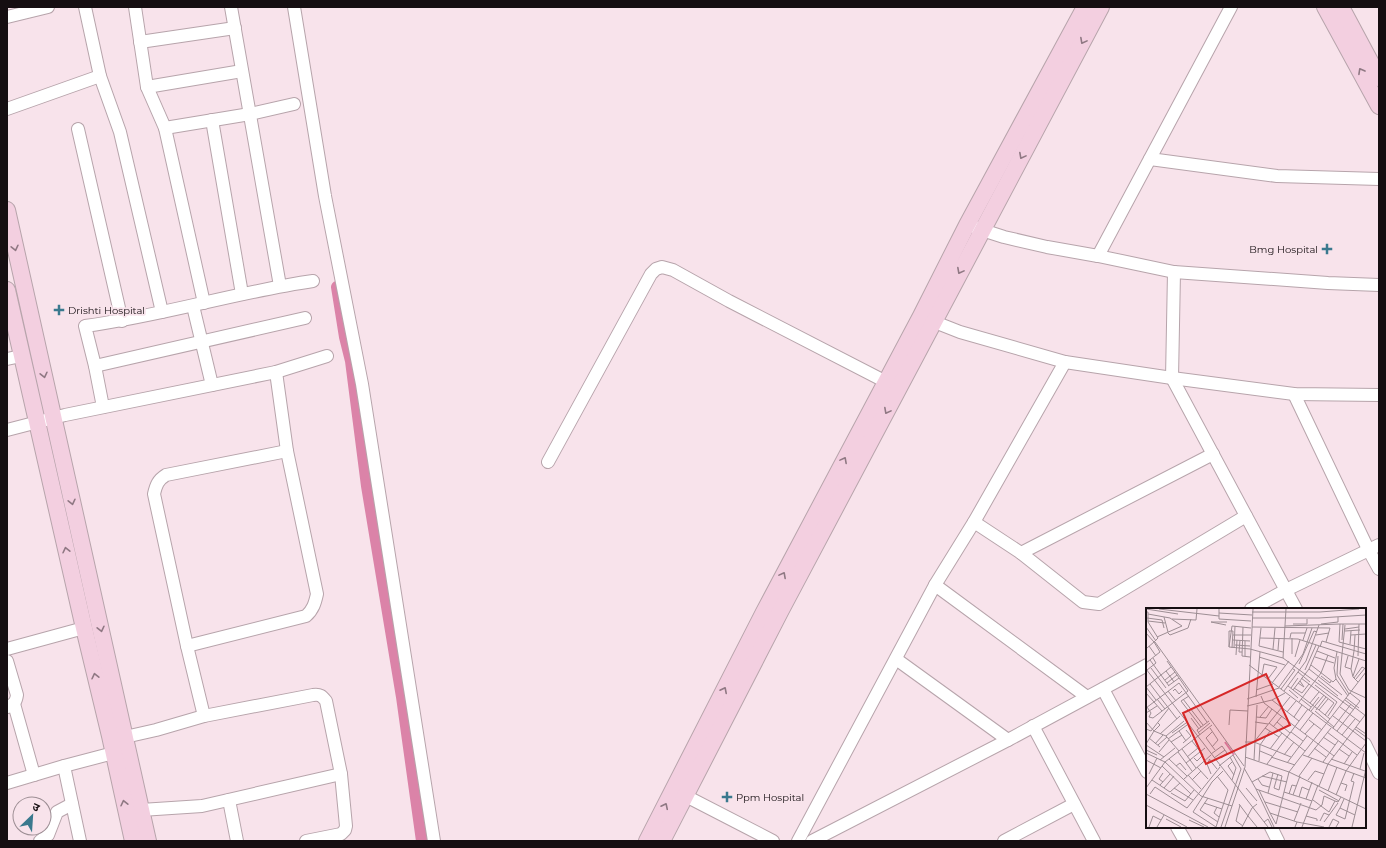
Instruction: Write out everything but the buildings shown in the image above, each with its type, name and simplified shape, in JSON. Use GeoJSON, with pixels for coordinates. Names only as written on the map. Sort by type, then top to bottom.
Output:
{"type":"FeatureCollection","features":[{"type":"Feature","properties":{"kind":"street"},"geometry":{"type":"LineString","coordinates":[[7,17],[29,9],[48,7]]}},
{"type":"Feature","properties":{"kind":"street"},"geometry":{"type":"LineString","coordinates":[[85,7],[100,76],[120,132],[162,312]]}},
{"type":"Feature","properties":{"kind":"street"},"geometry":{"type":"LineString","coordinates":[[135,7],[147,87],[165,128],[199,305],[202,341],[212,385]]}},
{"type":"Feature","properties":{"kind":"street"},"geometry":{"type":"LineString","coordinates":[[231,7],[280,286]]}},
{"type":"Feature","properties":{"kind":"street"},"geometry":{"type":"LineString","coordinates":[[294,7],[325,196],[363,391],[434,841]]}},
{"type":"Feature","properties":{"kind":"street"},"geometry":{"type":"LineString","coordinates":[[927,319],[967,225],[1085,7]]}},
{"type":"Feature","properties":{"kind":"street"},"geometry":{"type":"LineString","coordinates":[[662,841],[679,793],[764,612],[892,385],[927,319],[983,230],[1101,7]]}},
{"type":"Feature","properties":{"kind":"street"},"geometry":{"type":"LineString","coordinates":[[1098,256],[1231,7]]}},
{"type":"Feature","properties":{"kind":"street"},"geometry":{"type":"LineString","coordinates":[[1325,7],[1379,106]]}},
{"type":"Feature","properties":{"kind":"street"},"geometry":{"type":"LineString","coordinates":[[1341,7],[1379,78]]}},
{"type":"Feature","properties":{"kind":"street"},"geometry":{"type":"LineString","coordinates":[[140,42],[235,28]]}},
{"type":"Feature","properties":{"kind":"street"},"geometry":{"type":"LineString","coordinates":[[147,87],[242,71]]}},
{"type":"Feature","properties":{"kind":"street"},"geometry":{"type":"LineString","coordinates":[[7,109],[100,76]]}},
{"type":"Feature","properties":{"kind":"street"},"geometry":{"type":"LineString","coordinates":[[165,128],[250,114],[294,104]]}},
{"type":"Feature","properties":{"kind":"street"},"geometry":{"type":"LineString","coordinates":[[212,120],[242,294]]}},
{"type":"Feature","properties":{"kind":"street"},"geometry":{"type":"LineString","coordinates":[[78,129],[122,321]]}},
{"type":"Feature","properties":{"kind":"street"},"geometry":{"type":"LineString","coordinates":[[1150,159],[1277,176],[1379,179]]}},
{"type":"Feature","properties":{"kind":"street"},"geometry":{"type":"LineString","coordinates":[[7,210],[53,417],[122,746],[141,810],[148,841]]}},
{"type":"Feature","properties":{"kind":"street"},"geometry":{"type":"LineString","coordinates":[[967,225],[1004,237],[1047,247],[1174,272],[1328,283],[1379,285]]}},
{"type":"Feature","properties":{"kind":"street"},"geometry":{"type":"LineString","coordinates":[[548,462],[651,274],[656,269],[662,267],[673,270],[729,301],[892,385]]}},
{"type":"Feature","properties":{"kind":"street"},"geometry":{"type":"LineString","coordinates":[[1174,272],[1172,378],[1295,608]]}},
{"type":"Feature","properties":{"kind":"street"},"geometry":{"type":"LineString","coordinates":[[102,407],[95,366],[85,326],[122,321],[280,286],[313,281]]}},
{"type":"Feature","properties":{"kind":"street"},"geometry":{"type":"LineString","coordinates":[[7,290],[14,357],[36,422],[110,736],[122,746],[133,841]]}},
{"type":"Feature","properties":{"kind":"street"},"geometry":{"type":"LineString","coordinates":[[95,366],[305,318]]}},
{"type":"Feature","properties":{"kind":"street"},"geometry":{"type":"LineString","coordinates":[[927,319],[960,332],[1065,362],[1294,394],[1379,394]]}},
{"type":"Feature","properties":{"kind":"street"},"geometry":{"type":"LineString","coordinates":[[7,430],[53,417],[276,372],[327,356]]}},
{"type":"Feature","properties":{"kind":"street"},"geometry":{"type":"LineString","coordinates":[[798,841],[935,585],[974,522],[1065,362]]}},
{"type":"Feature","properties":{"kind":"street"},"geometry":{"type":"LineString","coordinates":[[187,646],[306,616],[312,610],[317,594],[287,450],[276,372]]}},
{"type":"Feature","properties":{"kind":"street"},"geometry":{"type":"LineString","coordinates":[[1294,394],[1374,547],[1379,569]]}},
{"type":"Feature","properties":{"kind":"street"},"geometry":{"type":"LineString","coordinates":[[204,716],[187,646],[154,494],[156,485],[159,480],[166,475],[287,450]]}},
{"type":"Feature","properties":{"kind":"street"},"geometry":{"type":"LineString","coordinates":[[1021,553],[1213,454]]}},
{"type":"Feature","properties":{"kind":"street"},"geometry":{"type":"LineString","coordinates":[[974,522],[1021,553],[1083,602],[1100,604],[1246,516]]}},
{"type":"Feature","properties":{"kind":"street"},"geometry":{"type":"LineString","coordinates":[[1253,608],[1374,547]]}},
{"type":"Feature","properties":{"kind":"street"},"geometry":{"type":"LineString","coordinates":[[935,585],[1087,698]]}},
{"type":"Feature","properties":{"kind":"street"},"geometry":{"type":"LineString","coordinates":[[7,649],[84,628]]}},
{"type":"Feature","properties":{"kind":"street"},"geometry":{"type":"LineString","coordinates":[[896,659],[1008,740]]}},
{"type":"Feature","properties":{"kind":"street"},"geometry":{"type":"LineString","coordinates":[[7,661],[16,695],[16,700],[10,706],[34,775]]}},
{"type":"Feature","properties":{"kind":"street"},"geometry":{"type":"LineString","coordinates":[[812,841],[1008,740],[1146,666]]}},
{"type":"Feature","properties":{"kind":"street"},"geometry":{"type":"LineString","coordinates":[[1103,689],[1146,768]]}},
{"type":"Feature","properties":{"kind":"street"},"geometry":{"type":"LineString","coordinates":[[7,783],[64,766],[122,746],[156,730],[204,716],[317,694],[322,696],[326,701],[341,774],[346,826],[345,830],[341,834],[306,841]]}},
{"type":"Feature","properties":{"kind":"street"},"geometry":{"type":"LineString","coordinates":[[1033,726],[1094,841]]}},
{"type":"Feature","properties":{"kind":"street"},"geometry":{"type":"LineString","coordinates":[[1366,746],[1379,773]]}},
{"type":"Feature","properties":{"kind":"street"},"geometry":{"type":"LineString","coordinates":[[64,766],[80,841]]}},
{"type":"Feature","properties":{"kind":"street"},"geometry":{"type":"LineString","coordinates":[[141,810],[202,806],[341,774]]}},
{"type":"Feature","properties":{"kind":"street"},"geometry":{"type":"LineString","coordinates":[[647,841],[679,793]]}},
{"type":"Feature","properties":{"kind":"street"},"geometry":{"type":"LineString","coordinates":[[679,793],[773,841]]}},
{"type":"Feature","properties":{"kind":"street"},"geometry":{"type":"LineString","coordinates":[[229,800],[237,841]]}},
{"type":"Feature","properties":{"kind":"street"},"geometry":{"type":"LineString","coordinates":[[40,841],[48,835],[57,812],[72,804]]}},
{"type":"Feature","properties":{"kind":"street"},"geometry":{"type":"LineString","coordinates":[[1004,841],[1074,804]]}},
{"type":"Feature","properties":{"kind":"street"},"geometry":{"type":"LineString","coordinates":[[1178,828],[1184,841]]}},
{"type":"Feature","properties":{"kind":"street"},"geometry":{"type":"LineString","coordinates":[[1272,828],[1278,841]]}},
{"type":"Feature","properties":{"kind":"waterway"},"geometry":{"type":"LineString","coordinates":[[337,287],[345,337],[351,361],[367,486],[402,697],[422,841]]}},
{"type":"Feature","properties":{"kind":"place","name":"Bmg Hospital"},"geometry":{"type":"Point","coordinates":[1327,249]}},
{"type":"Feature","properties":{"kind":"place","name":"Drishti Hospital"},"geometry":{"type":"Point","coordinates":[59,310]}},
{"type":"Feature","properties":{"kind":"place","name":"Ppm Hospital"},"geometry":{"type":"Point","coordinates":[727,797]}}]}
